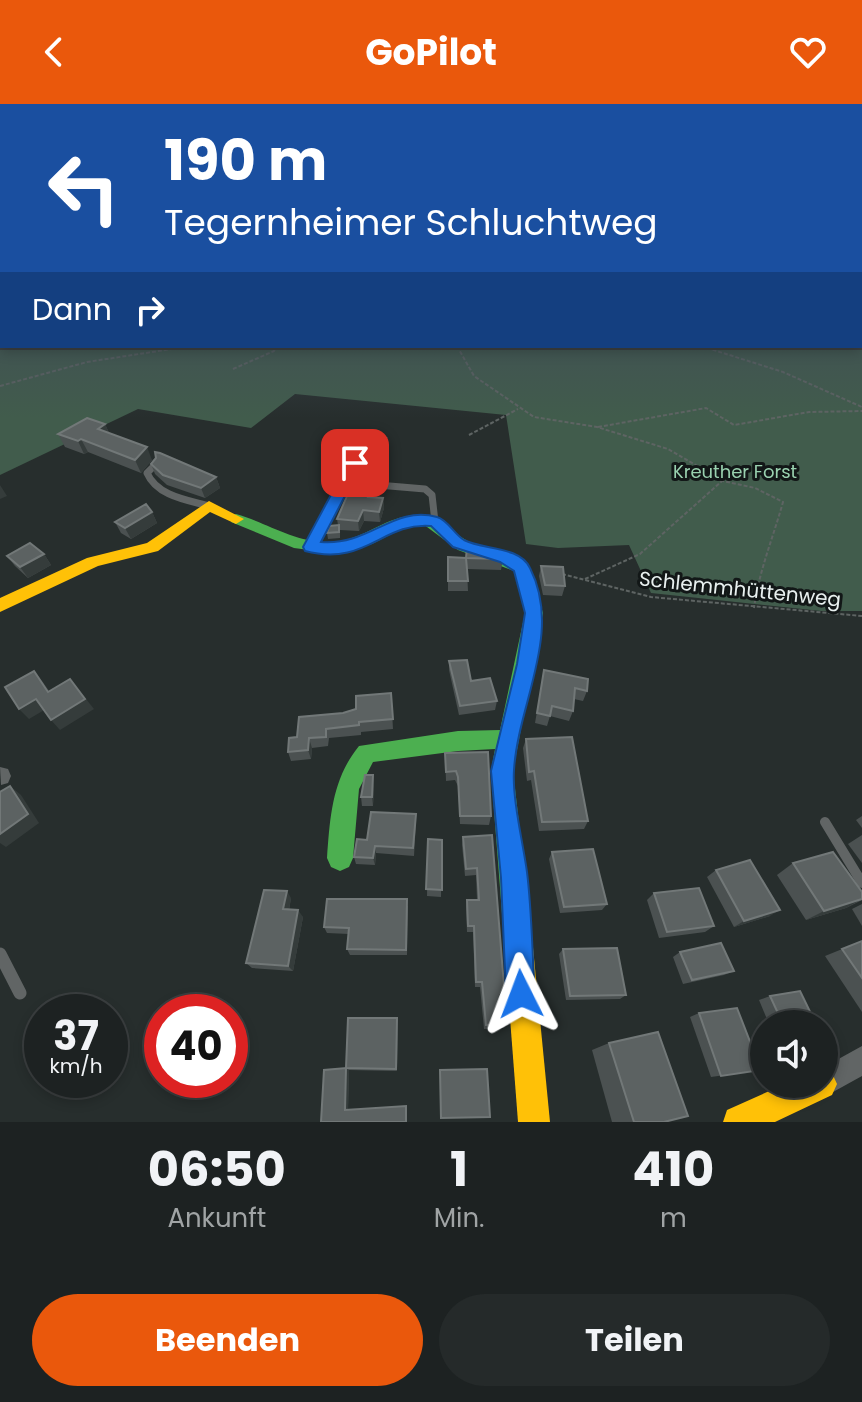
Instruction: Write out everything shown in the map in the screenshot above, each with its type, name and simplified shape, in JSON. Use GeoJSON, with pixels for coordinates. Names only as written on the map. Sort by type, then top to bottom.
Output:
{"type":"FeatureCollection","features":[{"type":"Feature","properties":{"kind":"street"},"geometry":{"type":"LineString","coordinates":[[311,547],[365,445]]}},
{"type":"Feature","properties":{"kind":"street"},"geometry":{"type":"LineString","coordinates":[[0,605],[93,562],[152,547],[209,506],[294,543],[342,550],[368,541],[400,523],[414,520],[435,522],[458,544],[506,558],[522,568],[534,613],[502,771],[534,1122]]}},
{"type":"Feature","properties":{"kind":"street"},"geometry":{"type":"LineString","coordinates":[[340,858],[348,776],[355,763],[367,753],[458,741],[507,739]]}},
{"type":"Feature","properties":{"kind":"street"},"geometry":{"type":"LineString","coordinates":[[838,1074],[862,1060]]}},
{"type":"Feature","properties":{"kind":"street"},"geometry":{"type":"LineString","coordinates":[[739,1122],[791,1098]]}},
{"type":"Feature","properties":{"kind":"lane"},"geometry":{"type":"LineString","coordinates":[[154,466],[147,473],[147,478],[155,487],[209,506]]}},
{"type":"Feature","properties":{"kind":"lane"},"geometry":{"type":"LineString","coordinates":[[363,483],[425,489],[432,495],[435,522]]}},
{"type":"Feature","properties":{"kind":"lane"},"geometry":{"type":"LineString","coordinates":[[825,822],[862,883]]}},
{"type":"Feature","properties":{"kind":"lane"},"geometry":{"type":"LineString","coordinates":[[0,954],[20,993]]}},
{"type":"Feature","properties":{"kind":"path"},"geometry":{"type":"LineString","coordinates":[[0,386],[60,368],[183,348]]}},
{"type":"Feature","properties":{"kind":"path"},"geometry":{"type":"LineString","coordinates":[[233,369],[276,348]]}},
{"type":"Feature","properties":{"kind":"path"},"geometry":{"type":"LineString","coordinates":[[458,348],[474,376],[534,417],[597,427],[668,449],[723,481],[755,488],[783,502],[771,547],[758,575],[754,608]]}},
{"type":"Feature","properties":{"kind":"path"},"geometry":{"type":"LineString","coordinates":[[707,348],[783,372],[862,409]]}},
{"type":"Feature","properties":{"kind":"path"},"geometry":{"type":"LineString","coordinates":[[597,427],[706,408],[734,425],[809,412],[862,409]]}},
{"type":"Feature","properties":{"kind":"path"},"geometry":{"type":"LineString","coordinates":[[469,435],[519,409]]}},
{"type":"Feature","properties":{"kind":"path"},"geometry":{"type":"LineString","coordinates":[[583,579],[640,554],[723,481]]}},
{"type":"Feature","properties":{"kind":"path","name":"Schlemmhüttenweg"},"geometry":{"type":"LineString","coordinates":[[522,568],[583,579],[651,597],[862,616]]}},
{"type":"Feature","properties":{"kind":"green space","name":"Kreuther Forst"},"geometry":{"type":"Polygon","coordinates":[[[0,348],[862,348],[862,611],[821,611],[651,593],[629,545],[558,548],[526,544],[506,415],[295,394],[251,428],[138,409],[0,475],[0,348]]]}},
{"type":"Feature","properties":{"kind":"building"},"geometry":{"type":"Polygon","coordinates":[[[87,418],[105,424],[98,429],[147,447],[135,460],[81,439],[78,441],[58,434],[87,418]]]}},
{"type":"Feature","properties":{"kind":"building"},"geometry":{"type":"Polygon","coordinates":[[[373,436],[386,438],[379,450],[367,448],[373,436]]]}},
{"type":"Feature","properties":{"kind":"building"},"geometry":{"type":"Polygon","coordinates":[[[155,452],[216,477],[201,488],[163,475],[151,464],[156,458],[155,452]]]}},
{"type":"Feature","properties":{"kind":"building"},"geometry":{"type":"Polygon","coordinates":[[[356,475],[360,479],[373,480],[368,497],[383,498],[379,512],[363,510],[358,521],[337,519],[356,475]]]}},
{"type":"Feature","properties":{"kind":"building"},"geometry":{"type":"Polygon","coordinates":[[[146,504],[152,512],[125,528],[115,522],[146,504]]]}},
{"type":"Feature","properties":{"kind":"building"},"geometry":{"type":"Polygon","coordinates":[[[339,525],[339,532],[327,533],[329,526],[339,525]]]}},
{"type":"Feature","properties":{"kind":"building"},"geometry":{"type":"Polygon","coordinates":[[[30,543],[44,554],[20,567],[7,556],[30,543]]]}},
{"type":"Feature","properties":{"kind":"building"},"geometry":{"type":"Polygon","coordinates":[[[467,547],[503,559],[466,558],[467,547]]]}},
{"type":"Feature","properties":{"kind":"building"},"geometry":{"type":"Polygon","coordinates":[[[448,557],[466,558],[468,581],[448,581],[448,557]]]}},
{"type":"Feature","properties":{"kind":"building"},"geometry":{"type":"Polygon","coordinates":[[[541,566],[563,567],[565,586],[545,585],[541,566]]]}},
{"type":"Feature","properties":{"kind":"building"},"geometry":{"type":"Polygon","coordinates":[[[467,660],[471,681],[490,678],[497,701],[460,706],[449,661],[467,660]]]}},
{"type":"Feature","properties":{"kind":"building"},"geometry":{"type":"Polygon","coordinates":[[[544,670],[588,679],[587,691],[575,688],[573,711],[552,706],[550,716],[537,713],[544,670]]]}},
{"type":"Feature","properties":{"kind":"building"},"geometry":{"type":"Polygon","coordinates":[[[34,671],[48,692],[70,679],[85,699],[51,720],[36,699],[19,709],[5,687],[34,671]]]}},
{"type":"Feature","properties":{"kind":"building"},"geometry":{"type":"Polygon","coordinates":[[[391,693],[393,719],[326,729],[326,737],[309,738],[308,750],[288,752],[289,738],[297,737],[299,717],[343,713],[356,709],[356,696],[391,693]]]}},
{"type":"Feature","properties":{"kind":"building"},"geometry":{"type":"Polygon","coordinates":[[[572,737],[588,821],[542,822],[534,771],[529,772],[526,739],[572,737]]]}},
{"type":"Feature","properties":{"kind":"building"},"geometry":{"type":"Polygon","coordinates":[[[488,752],[491,816],[460,816],[458,777],[456,771],[446,772],[445,753],[488,752]]]}},
{"type":"Feature","properties":{"kind":"building"},"geometry":{"type":"Polygon","coordinates":[[[365,775],[373,775],[372,797],[361,797],[365,775]]]}},
{"type":"Feature","properties":{"kind":"building"},"geometry":{"type":"Polygon","coordinates":[[[10,786],[28,814],[0,834],[0,792],[10,786]]]}},
{"type":"Feature","properties":{"kind":"building"},"geometry":{"type":"Polygon","coordinates":[[[371,812],[416,814],[413,848],[375,846],[373,858],[354,857],[357,839],[367,840],[371,812]]]}},
{"type":"Feature","properties":{"kind":"building"},"geometry":{"type":"Polygon","coordinates":[[[492,835],[507,1024],[486,1025],[482,982],[476,982],[474,926],[468,926],[467,900],[479,900],[477,868],[466,869],[463,837],[492,835]]]}},
{"type":"Feature","properties":{"kind":"building"},"geometry":{"type":"Polygon","coordinates":[[[428,839],[442,840],[442,890],[426,889],[428,839]]]}},
{"type":"Feature","properties":{"kind":"building"},"geometry":{"type":"Polygon","coordinates":[[[593,849],[607,904],[564,907],[552,852],[593,849]]]}},
{"type":"Feature","properties":{"kind":"building"},"geometry":{"type":"Polygon","coordinates":[[[833,852],[862,892],[862,899],[824,911],[793,863],[833,852]]]}},
{"type":"Feature","properties":{"kind":"building"},"geometry":{"type":"Polygon","coordinates":[[[750,860],[780,910],[744,921],[716,870],[750,860]]]}},
{"type":"Feature","properties":{"kind":"building"},"geometry":{"type":"Polygon","coordinates":[[[699,888],[714,926],[667,932],[654,893],[699,888]]]}},
{"type":"Feature","properties":{"kind":"building"},"geometry":{"type":"Polygon","coordinates":[[[264,890],[287,891],[283,909],[298,910],[288,966],[246,963],[264,890]]]}},
{"type":"Feature","properties":{"kind":"building"},"geometry":{"type":"Polygon","coordinates":[[[327,899],[407,899],[406,950],[347,949],[349,928],[324,927],[327,899]]]}},
{"type":"Feature","properties":{"kind":"building"},"geometry":{"type":"Polygon","coordinates":[[[862,941],[862,978],[842,949],[862,941]]]}},
{"type":"Feature","properties":{"kind":"building"},"geometry":{"type":"Polygon","coordinates":[[[721,943],[734,971],[692,980],[680,952],[721,943]]]}},
{"type":"Feature","properties":{"kind":"building"},"geometry":{"type":"Polygon","coordinates":[[[617,948],[626,995],[570,996],[563,949],[617,948]]]}},
{"type":"Feature","properties":{"kind":"building"},"geometry":{"type":"Polygon","coordinates":[[[800,991],[809,1010],[776,1010],[770,996],[800,991]]]}},
{"type":"Feature","properties":{"kind":"building"},"geometry":{"type":"Polygon","coordinates":[[[737,1008],[750,1042],[750,1072],[721,1076],[699,1013],[737,1008]]]}},
{"type":"Feature","properties":{"kind":"building"},"geometry":{"type":"Polygon","coordinates":[[[348,1018],[397,1018],[396,1069],[346,1068],[348,1018]]]}},
{"type":"Feature","properties":{"kind":"building"},"geometry":{"type":"Polygon","coordinates":[[[658,1032],[688,1116],[664,1122],[634,1122],[609,1043],[658,1032]]]}},
{"type":"Feature","properties":{"kind":"building"},"geometry":{"type":"Polygon","coordinates":[[[346,1068],[345,1110],[406,1106],[406,1122],[321,1122],[324,1070],[346,1068]]]}},
{"type":"Feature","properties":{"kind":"building"},"geometry":{"type":"Polygon","coordinates":[[[487,1069],[490,1117],[441,1118],[440,1070],[487,1069]]]}},
{"type":"Feature","properties":{"kind":"traffic: fast"},"geometry":{"type":"LineString","coordinates":[[236,519],[283,539],[332,548],[366,540],[404,522],[425,520],[437,525],[464,546],[522,568],[534,613],[502,771],[517,927]]}},
{"type":"Feature","properties":{"kind":"traffic: fast"},"geometry":{"type":"LineString","coordinates":[[340,858],[347,789],[358,764],[367,753],[458,741],[507,739]]}},
{"type":"Feature","properties":{"kind":"traffic: slow"},"geometry":{"type":"LineString","coordinates":[[0,605],[93,562],[152,547],[209,506],[236,519]]}},
{"type":"Feature","properties":{"kind":"traffic: slow"},"geometry":{"type":"LineString","coordinates":[[517,927],[534,1122]]}},
{"type":"Feature","properties":{"kind":"traffic: slow"},"geometry":{"type":"LineString","coordinates":[[739,1122],[791,1098]]}},
{"type":"Feature","properties":{"kind":"route"},"geometry":{"type":"LineString","coordinates":[[355,463],[311,547],[342,550],[368,541],[400,523],[414,520],[435,522],[458,544],[506,558],[522,568],[534,613],[502,771],[514,878],[521,994]]}}]}
